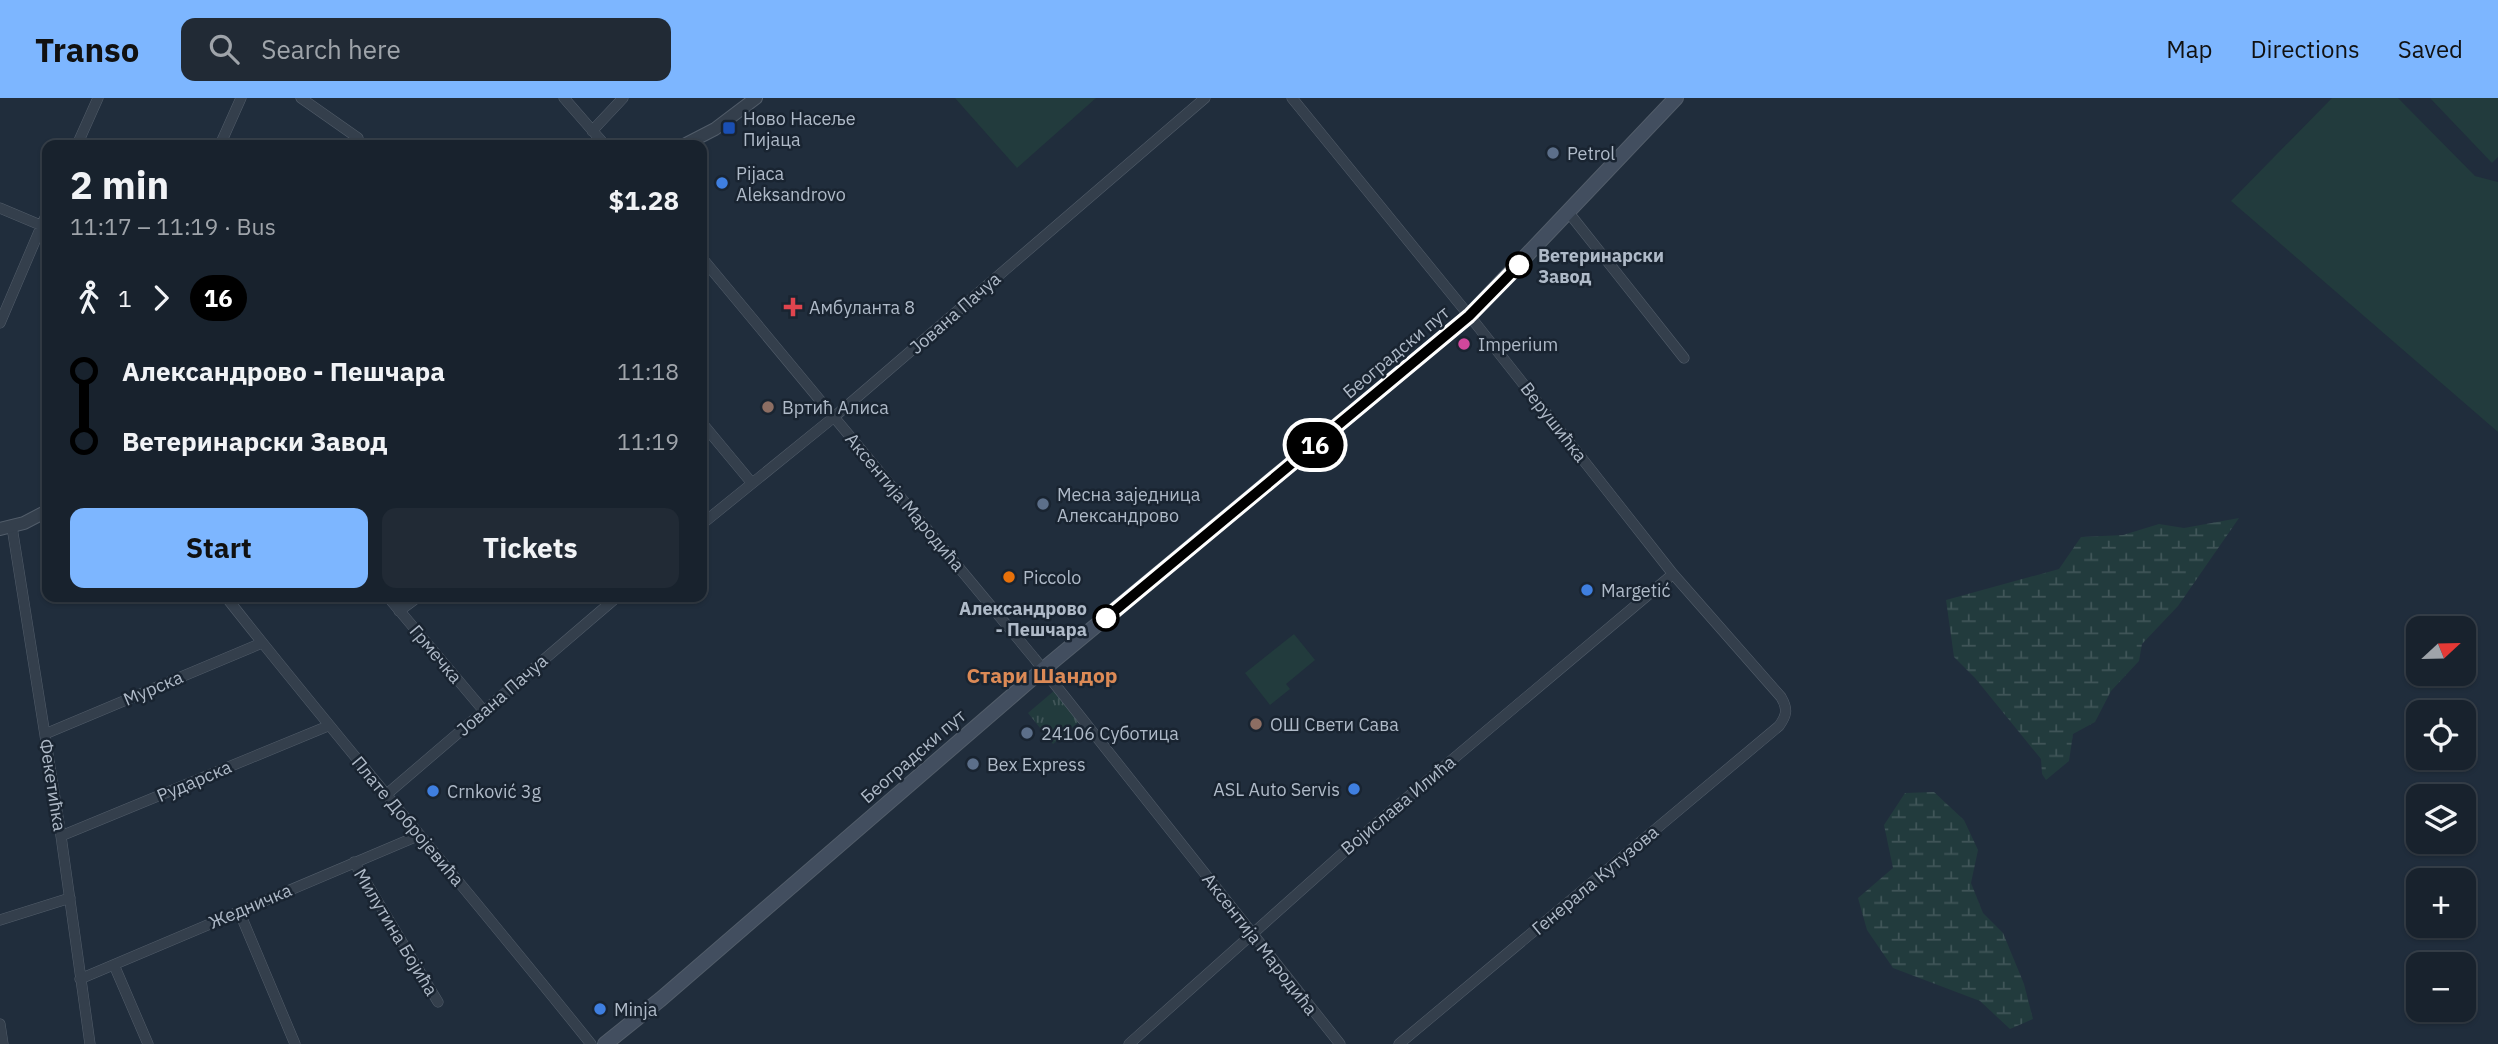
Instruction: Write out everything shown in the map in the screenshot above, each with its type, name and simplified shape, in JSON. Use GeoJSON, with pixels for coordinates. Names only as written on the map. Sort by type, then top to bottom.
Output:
{"type":"FeatureCollection","features":[{"type":"Feature","properties":{"kind":"main road","name":"Београдски пут"},"geometry":{"type":"LineString","coordinates":[[605,1044],[661,999],[1043,670],[1469,316],[1675,98]]}},
{"type":"Feature","properties":{"kind":"street"},"geometry":{"type":"LineString","coordinates":[[79,140],[98,98]]}},
{"type":"Feature","properties":{"kind":"street"},"geometry":{"type":"LineString","coordinates":[[222,140],[241,98]]}},
{"type":"Feature","properties":{"kind":"street"},"geometry":{"type":"LineString","coordinates":[[301,98],[358,138]]}},
{"type":"Feature","properties":{"kind":"street"},"geometry":{"type":"LineString","coordinates":[[564,98],[600,140]]}},
{"type":"Feature","properties":{"kind":"street"},"geometry":{"type":"LineString","coordinates":[[592,131],[623,98]]}},
{"type":"Feature","properties":{"kind":"street"},"geometry":{"type":"LineString","coordinates":[[694,140],[715,129],[756,98]]}},
{"type":"Feature","properties":{"kind":"street","name":"Јована Пачуа"},"geometry":{"type":"LineString","coordinates":[[707,520],[834,417],[1205,98]]}},
{"type":"Feature","properties":{"kind":"street","name":"Верушићка"},"geometry":{"type":"LineString","coordinates":[[1292,98],[1673,573],[1781,697],[1787,713]]}},
{"type":"Feature","properties":{"kind":"street"},"geometry":{"type":"LineString","coordinates":[[0,208],[42,225]]}},
{"type":"Feature","properties":{"kind":"street"},"geometry":{"type":"LineString","coordinates":[[1569,213],[1684,358]]}},
{"type":"Feature","properties":{"kind":"street"},"geometry":{"type":"LineString","coordinates":[[0,323],[42,230]]}},
{"type":"Feature","properties":{"kind":"street","name":"Аксентија Мародића"},"geometry":{"type":"LineString","coordinates":[[707,264],[1043,670],[1340,1044]]}},
{"type":"Feature","properties":{"kind":"street"},"geometry":{"type":"LineString","coordinates":[[707,430],[751,482]]}},
{"type":"Feature","properties":{"kind":"street"},"geometry":{"type":"LineString","coordinates":[[6,528],[42,513]]}},
{"type":"Feature","properties":{"kind":"street","name":"Фекетићка"},"geometry":{"type":"LineString","coordinates":[[6,528],[45,734],[90,1044]]}},
{"type":"Feature","properties":{"kind":"street","name":"Војислава Илића"},"geometry":{"type":"LineString","coordinates":[[1129,1044],[1371,828],[1673,573]]}},
{"type":"Feature","properties":{"kind":"street","name":"Плате Добројевића"},"geometry":{"type":"LineString","coordinates":[[230,602],[328,726],[387,794],[591,1044]]}},
{"type":"Feature","properties":{"kind":"street","name":"Грмечка"},"geometry":{"type":"LineString","coordinates":[[392,602],[484,711]]}},
{"type":"Feature","properties":{"kind":"street"},"geometry":{"type":"LineString","coordinates":[[399,611],[411,602]]}},
{"type":"Feature","properties":{"kind":"street","name":"Јована Пачуа"},"geometry":{"type":"LineString","coordinates":[[387,794],[611,602]]}},
{"type":"Feature","properties":{"kind":"street","name":"Мурска"},"geometry":{"type":"LineString","coordinates":[[45,734],[262,643]]}},
{"type":"Feature","properties":{"kind":"street","name":"Генерала Кутузова"},"geometry":{"type":"LineString","coordinates":[[1399,1044],[1779,726],[1787,713]]}},
{"type":"Feature","properties":{"kind":"street","name":"Рударска"},"geometry":{"type":"LineString","coordinates":[[61,836],[328,726]]}},
{"type":"Feature","properties":{"kind":"street","name":"Жедничка"},"geometry":{"type":"LineString","coordinates":[[80,979],[420,835]]}},
{"type":"Feature","properties":{"kind":"street","name":"Милутина Бојића"},"geometry":{"type":"LineString","coordinates":[[354,862],[438,1002]]}},
{"type":"Feature","properties":{"kind":"street"},"geometry":{"type":"LineString","coordinates":[[0,920],[70,898]]}},
{"type":"Feature","properties":{"kind":"street"},"geometry":{"type":"LineString","coordinates":[[239,911],[295,1044]]}},
{"type":"Feature","properties":{"kind":"street"},"geometry":{"type":"LineString","coordinates":[[114,965],[148,1044]]}},
{"type":"Feature","properties":{"kind":"street"},"geometry":{"type":"LineString","coordinates":[[0,1024],[3,1044]]}},
{"type":"Feature","properties":{"kind":"green space"},"geometry":{"type":"Polygon","coordinates":[[[955,98],[1096,98],[1017,168],[955,98]]]}},
{"type":"Feature","properties":{"kind":"green space"},"geometry":{"type":"Polygon","coordinates":[[[2332,98],[2398,98],[2475,176],[2498,182],[2498,432],[2231,201],[2332,98]]]}},
{"type":"Feature","properties":{"kind":"green space"},"geometry":{"type":"Polygon","coordinates":[[[2430,98],[2498,98],[2498,157],[2492,163],[2430,98]]]}},
{"type":"Feature","properties":{"kind":"green space"},"geometry":{"type":"Polygon","coordinates":[[[2239,518],[2178,606],[2142,644],[2139,661],[2111,691],[2095,722],[2073,734],[2069,761],[2046,780],[2042,774],[2041,759],[1975,678],[1954,657],[1946,600],[2059,569],[2081,537],[2123,535],[2159,524],[2184,528],[2239,518]]]}},
{"type":"Feature","properties":{"kind":"green space"},"geometry":{"type":"Polygon","coordinates":[[[1294,634],[1315,660],[1286,684],[1290,689],[1270,705],[1245,673],[1294,634]]]}},
{"type":"Feature","properties":{"kind":"green space"},"geometry":{"type":"Polygon","coordinates":[[[1055,690],[1081,720],[1053,744],[1028,713],[1055,690]]]}},
{"type":"Feature","properties":{"kind":"green space"},"geometry":{"type":"Polygon","coordinates":[[[1934,792],[1964,820],[1978,850],[1971,883],[1983,913],[2003,933],[2024,984],[2033,1019],[2010,1029],[1980,1001],[1893,968],[1867,930],[1858,898],[1893,868],[1884,825],[1905,793],[1934,792]]]}},
{"type":"Feature","properties":{"kind":"bus line","name":"16"},"geometry":{"type":"LineString","coordinates":[[1106,618],[1469,316],[1519,265]]}},
{"type":"Feature","properties":{"kind":"place","name":"Ново Насеље Пијаца"},"geometry":{"type":"Point","coordinates":[729,128]}},
{"type":"Feature","properties":{"kind":"place","name":"Petrol"},"geometry":{"type":"Point","coordinates":[1553,153]}},
{"type":"Feature","properties":{"kind":"place","name":"Pijaca Aleksandrovo"},"geometry":{"type":"Point","coordinates":[722,183]}},
{"type":"Feature","properties":{"kind":"place","name":"Ветеринарски Завод"},"geometry":{"type":"Point","coordinates":[1519,265]}},
{"type":"Feature","properties":{"kind":"place","name":"Амбуланта 8"},"geometry":{"type":"Point","coordinates":[793,307]}},
{"type":"Feature","properties":{"kind":"place","name":"Imperium"},"geometry":{"type":"Point","coordinates":[1464,344]}},
{"type":"Feature","properties":{"kind":"place","name":"Вртић Алиса"},"geometry":{"type":"Point","coordinates":[768,407]}},
{"type":"Feature","properties":{"kind":"place","name":"Месна заједница Александрово"},"geometry":{"type":"Point","coordinates":[1043,504]}},
{"type":"Feature","properties":{"kind":"place","name":"Piccolo"},"geometry":{"type":"Point","coordinates":[1009,577]}},
{"type":"Feature","properties":{"kind":"place","name":"Margetić"},"geometry":{"type":"Point","coordinates":[1587,590]}},
{"type":"Feature","properties":{"kind":"place","name":"Александрово - Пешчара"},"geometry":{"type":"Point","coordinates":[1106,618]}},
{"type":"Feature","properties":{"kind":"place","name":"ОШ Свети Сава"},"geometry":{"type":"Point","coordinates":[1256,724]}},
{"type":"Feature","properties":{"kind":"place","name":"24106 Суботица"},"geometry":{"type":"Point","coordinates":[1027,733]}},
{"type":"Feature","properties":{"kind":"place","name":"Bex Express"},"geometry":{"type":"Point","coordinates":[973,764]}},
{"type":"Feature","properties":{"kind":"place","name":"ASL Auto Servis"},"geometry":{"type":"Point","coordinates":[1354,789]}},
{"type":"Feature","properties":{"kind":"place","name":"Crnković 3g"},"geometry":{"type":"Point","coordinates":[433,791]}},
{"type":"Feature","properties":{"kind":"place","name":"Minja"},"geometry":{"type":"Point","coordinates":[600,1009]}},
{"type":"Feature","properties":{"kind":"district","name":"Стари Шандор"},"geometry":{"type":"Point","coordinates":[1042,675]}}]}
